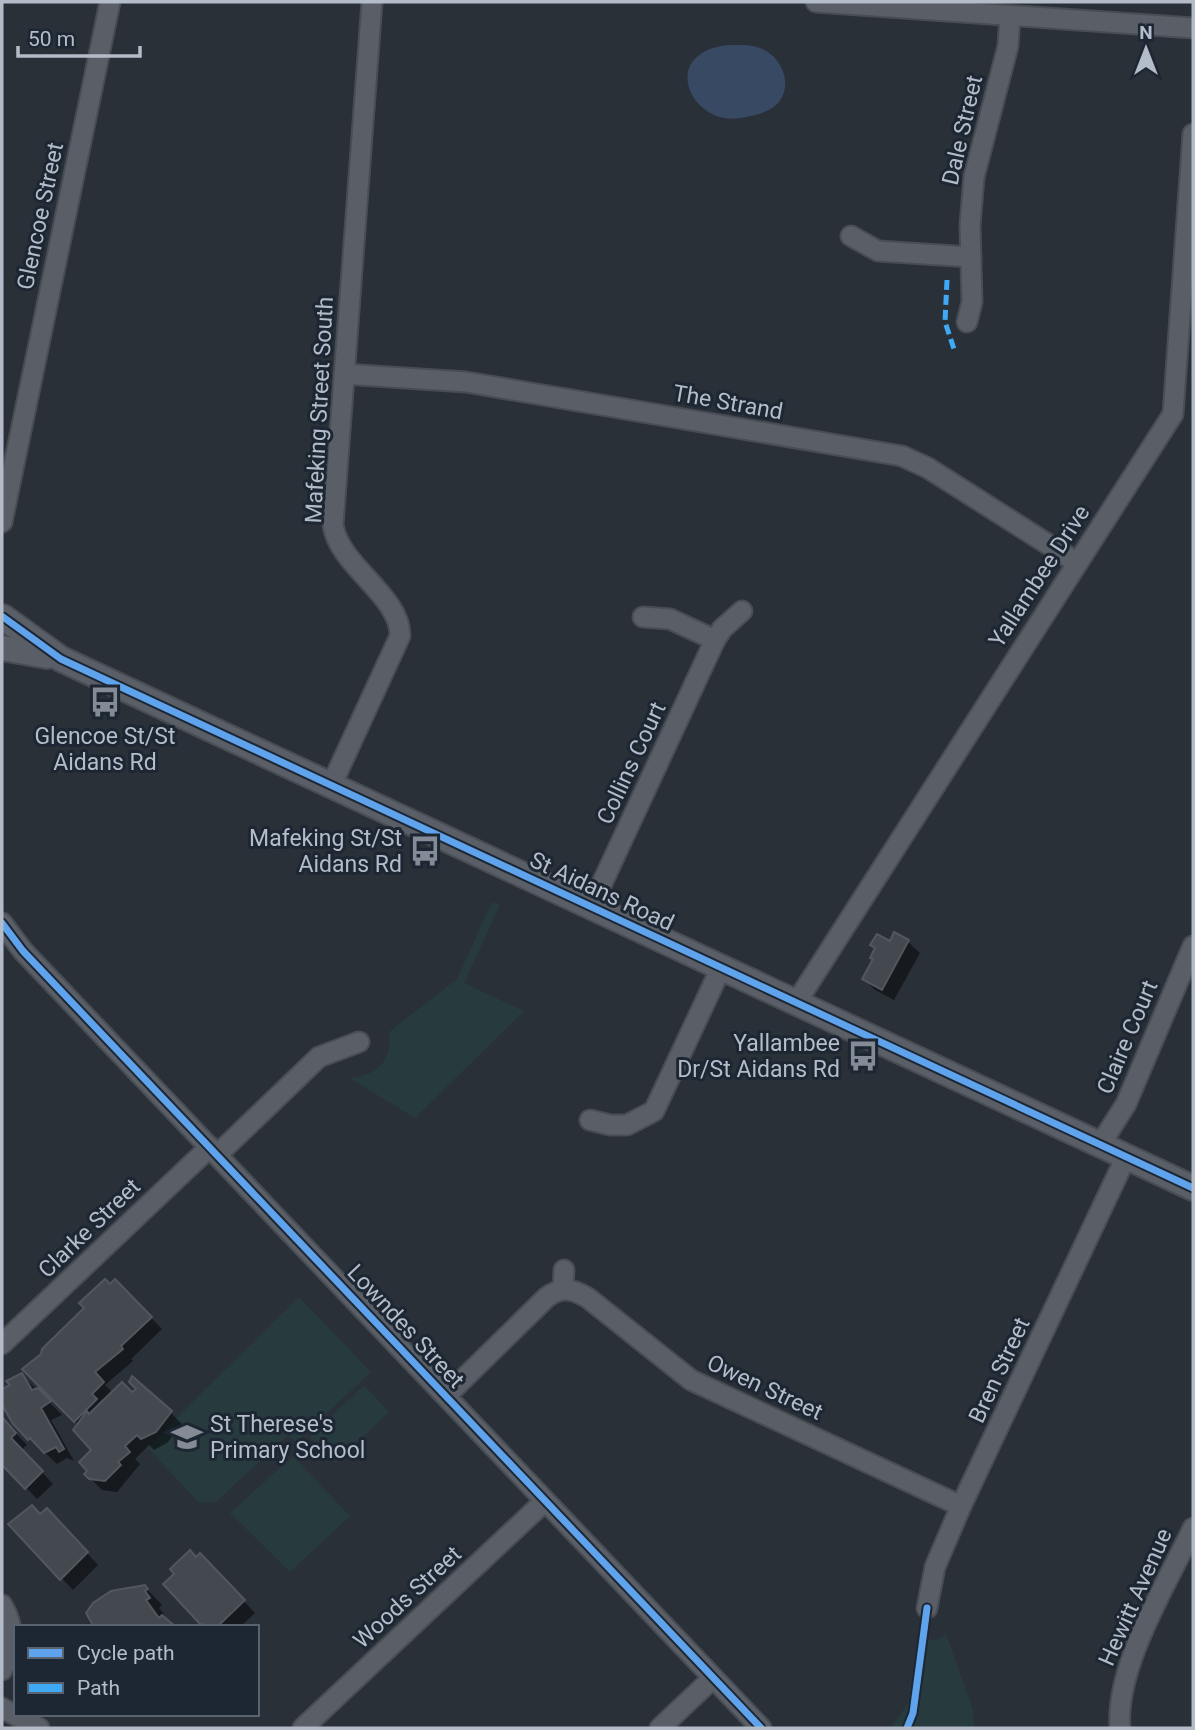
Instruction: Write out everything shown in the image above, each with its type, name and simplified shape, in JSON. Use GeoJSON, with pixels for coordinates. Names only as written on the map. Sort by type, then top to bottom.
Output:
{"type":"FeatureCollection","features":[{"type":"Feature","properties":{"kind":"street","name":"Glencoe Street"},"geometry":{"type":"LineString","coordinates":[[2,522],[110,2]]}},
{"type":"Feature","properties":{"kind":"street","name":"Mafeking Street South"},"geometry":{"type":"LineString","coordinates":[[331,786],[400,636],[395,615],[341,547],[334,533],[372,2]]}},
{"type":"Feature","properties":{"kind":"street"},"geometry":{"type":"LineString","coordinates":[[816,2],[914,5],[1010,16],[1193,28]]}},
{"type":"Feature","properties":{"kind":"street","name":"Dale Street"},"geometry":{"type":"LineString","coordinates":[[967,322],[972,302],[974,177],[1008,46],[1010,16]]}},
{"type":"Feature","properties":{"kind":"street","name":"Yallambee Drive"},"geometry":{"type":"LineString","coordinates":[[796,1003],[1173,414],[1193,134]]}},
{"type":"Feature","properties":{"kind":"street"},"geometry":{"type":"LineString","coordinates":[[850,236],[877,251],[971,257]]}},
{"type":"Feature","properties":{"kind":"street","name":"The Strand"},"geometry":{"type":"LineString","coordinates":[[344,374],[466,383],[902,456],[928,467],[1076,562]]}},
{"type":"Feature","properties":{"kind":"street","name":"Collins Court"},"geometry":{"type":"LineString","coordinates":[[591,907],[715,640],[732,618],[742,611]]}},
{"type":"Feature","properties":{"kind":"street"},"geometry":{"type":"LineString","coordinates":[[2,616],[2,636]]}},
{"type":"Feature","properties":{"kind":"street","name":"St Aidans Road"},"geometry":{"type":"LineString","coordinates":[[2,616],[61,659],[1193,1188]]}},
{"type":"Feature","properties":{"kind":"street"},"geometry":{"type":"LineString","coordinates":[[643,617],[670,619],[715,640]]}},
{"type":"Feature","properties":{"kind":"street","name":"St Aidans Road"},"geometry":{"type":"LineString","coordinates":[[2,648],[61,659]]}},
{"type":"Feature","properties":{"kind":"street","name":"Lowndes Street"},"geometry":{"type":"LineString","coordinates":[[2,923],[23,951],[761,1728]]}},
{"type":"Feature","properties":{"kind":"street","name":"Lowndes Street"},"geometry":{"type":"LineString","coordinates":[[2,935],[23,951]]}},
{"type":"Feature","properties":{"kind":"street","name":"Claire Court"},"geometry":{"type":"LineString","coordinates":[[1100,1145],[1126,1104],[1193,946]]}},
{"type":"Feature","properties":{"kind":"street"},"geometry":{"type":"LineString","coordinates":[[590,1120],[610,1125],[627,1125],[654,1111],[721,968]]}},
{"type":"Feature","properties":{"kind":"street","name":"Clarke Street"},"geometry":{"type":"LineString","coordinates":[[2,1344],[319,1057],[359,1042]]}},
{"type":"Feature","properties":{"kind":"street","name":"Bren Street"},"geometry":{"type":"LineString","coordinates":[[927,1608],[935,1567],[961,1506],[1126,1157]]}},
{"type":"Feature","properties":{"kind":"street","name":"Owen Street"},"geometry":{"type":"LineString","coordinates":[[446,1396],[564,1279],[691,1380],[961,1506]]}},
{"type":"Feature","properties":{"kind":"street","name":"Woods Street"},"geometry":{"type":"LineString","coordinates":[[303,1728],[545,1501]]}},
{"type":"Feature","properties":{"kind":"street","name":"Hewitt Avenue"},"geometry":{"type":"LineString","coordinates":[[1120,1728],[1120,1702],[1129,1666],[1193,1528]]}},
{"type":"Feature","properties":{"kind":"street"},"geometry":{"type":"LineString","coordinates":[[2,1605],[9,1619],[12,1638],[2,1670]]}},
{"type":"Feature","properties":{"kind":"street"},"geometry":{"type":"LineString","coordinates":[[660,1728],[713,1678]]}},
{"type":"Feature","properties":{"kind":"street"},"geometry":{"type":"LineString","coordinates":[[17,1716],[39,1728]]}},
{"type":"Feature","properties":{"kind":"green space"},"geometry":{"type":"Polygon","coordinates":[[[492,902],[500,905],[464,983],[524,1011],[415,1118],[349,1078],[367,1074],[381,1065],[388,1052],[389,1032],[457,979],[492,902]]]}},
{"type":"Feature","properties":{"kind":"green space"},"geometry":{"type":"Polygon","coordinates":[[[299,1297],[371,1372],[296,1442],[288,1435],[216,1502],[199,1503],[147,1447],[299,1297]]]}},
{"type":"Feature","properties":{"kind":"green space"},"geometry":{"type":"Polygon","coordinates":[[[364,1385],[389,1412],[335,1463],[310,1437],[364,1385]]]}},
{"type":"Feature","properties":{"kind":"green space"},"geometry":{"type":"Polygon","coordinates":[[[293,1456],[350,1516],[290,1572],[230,1513],[293,1456]]]}},
{"type":"Feature","properties":{"kind":"green space"},"geometry":{"type":"Polygon","coordinates":[[[946,1634],[973,1709],[974,1728],[891,1728],[908,1703],[917,1639],[936,1640],[946,1634]]]}},
{"type":"Feature","properties":{"kind":"water"},"geometry":{"type":"Polygon","coordinates":[[[728,45],[760,48],[768,52],[780,65],[785,90],[782,98],[772,108],[741,118],[723,118],[708,112],[696,101],[689,88],[688,74],[693,61],[706,51],[728,45]]]}},
{"type":"Feature","properties":{"kind":"building"},"geometry":{"type":"Polygon","coordinates":[[[894,932],[909,940],[882,990],[862,979],[873,959],[870,958],[875,948],[870,945],[877,934],[890,941],[894,932]]]}},
{"type":"Feature","properties":{"kind":"building"},"geometry":{"type":"Polygon","coordinates":[[[105,1279],[110,1284],[115,1279],[152,1317],[121,1346],[123,1349],[95,1372],[104,1382],[92,1394],[97,1399],[74,1422],[22,1369],[41,1354],[42,1349],[84,1308],[79,1303],[105,1279]]]}},
{"type":"Feature","properties":{"kind":"building"},"geometry":{"type":"Polygon","coordinates":[[[22,1373],[32,1390],[38,1388],[51,1401],[41,1408],[64,1449],[59,1452],[56,1447],[44,1453],[30,1438],[28,1440],[13,1424],[2,1405],[2,1389],[10,1385],[6,1381],[22,1373]]]}},
{"type":"Feature","properties":{"kind":"building"},"geometry":{"type":"Polygon","coordinates":[[[132,1376],[172,1411],[156,1432],[141,1439],[137,1435],[125,1446],[130,1452],[118,1462],[121,1465],[105,1481],[89,1479],[84,1474],[87,1471],[79,1462],[91,1450],[73,1430],[87,1411],[89,1414],[122,1382],[132,1392],[136,1389],[129,1382],[132,1376]]]}},
{"type":"Feature","properties":{"kind":"building"},"geometry":{"type":"Polygon","coordinates":[[[2,1417],[16,1433],[11,1438],[43,1471],[25,1489],[2,1465],[2,1417]]]}},
{"type":"Feature","properties":{"kind":"building"},"geometry":{"type":"Polygon","coordinates":[[[32,1505],[40,1514],[47,1508],[88,1552],[60,1580],[8,1524],[32,1505]]]}},
{"type":"Feature","properties":{"kind":"building"},"geometry":{"type":"Polygon","coordinates":[[[190,1550],[196,1557],[200,1553],[245,1600],[219,1625],[200,1624],[163,1584],[174,1574],[170,1569],[190,1550]]]}},
{"type":"Feature","properties":{"kind":"building"},"geometry":{"type":"Polygon","coordinates":[[[145,1585],[148,1589],[145,1591],[150,1598],[146,1600],[159,1618],[162,1615],[174,1625],[93,1625],[86,1613],[93,1603],[111,1591],[145,1585]]]}},
{"type":"Feature","properties":{"kind":"marked path"},"geometry":{"type":"LineString","coordinates":[[947,280],[945,322],[955,352]]}},
{"type":"Feature","properties":{"kind":"cycle path"},"geometry":{"type":"LineString","coordinates":[[3,617],[61,659],[1193,1188]]}},
{"type":"Feature","properties":{"kind":"cycle path"},"geometry":{"type":"LineString","coordinates":[[2,923],[23,951],[761,1728]]}},
{"type":"Feature","properties":{"kind":"cycle path"},"geometry":{"type":"LineString","coordinates":[[907,1728],[913,1713],[927,1608]]}},
{"type":"Feature","properties":{"kind":"place","name":"Glencoe St/St Aidans Rd"},"geometry":{"type":"Point","coordinates":[105,702]}},
{"type":"Feature","properties":{"kind":"place","name":"Mafeking St/St Aidans Rd"},"geometry":{"type":"Point","coordinates":[425,851]}},
{"type":"Feature","properties":{"kind":"place","name":"Yallambee Dr/St Aidans Rd"},"geometry":{"type":"Point","coordinates":[863,1056]}},
{"type":"Feature","properties":{"kind":"place","name":"St Therese's Primary School"},"geometry":{"type":"Point","coordinates":[187,1437]}}]}
